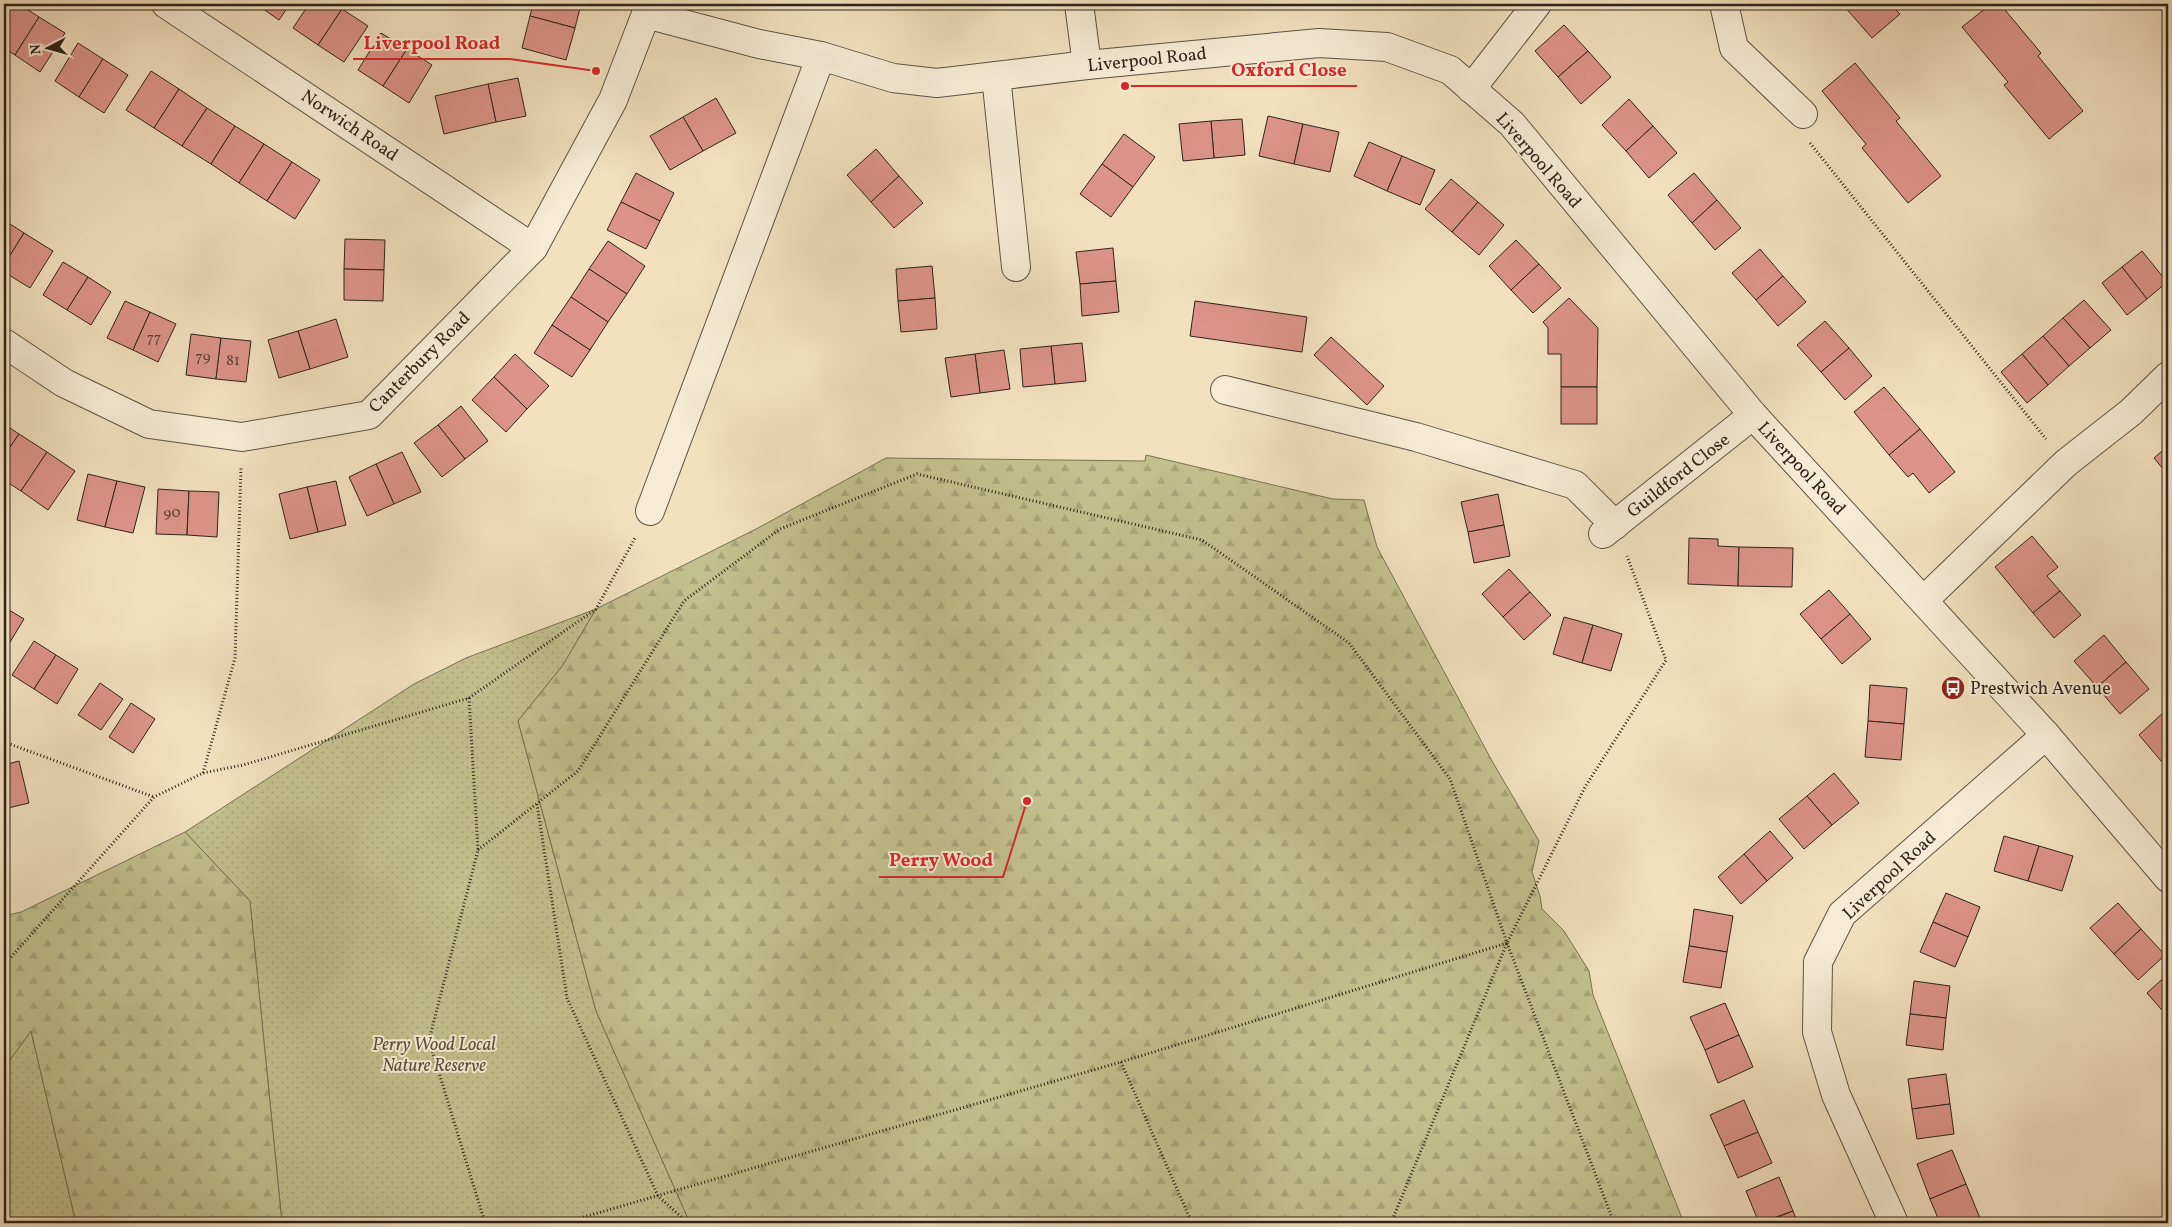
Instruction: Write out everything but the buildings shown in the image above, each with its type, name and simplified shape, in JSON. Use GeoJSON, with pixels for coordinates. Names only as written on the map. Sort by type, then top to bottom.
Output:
{"type":"FeatureCollection","features":[{"type":"Feature","properties":{"kind":"street","name":"Norwich Road"},"geometry":{"type":"LineString","coordinates":[[166,4],[533,248]]}},
{"type":"Feature","properties":{"kind":"street"},"geometry":{"type":"LineString","coordinates":[[1079,4],[1087,65]]}},
{"type":"Feature","properties":{"kind":"street"},"geometry":{"type":"LineString","coordinates":[[1471,89],[1537,4]]}},
{"type":"Feature","properties":{"kind":"street"},"geometry":{"type":"LineString","coordinates":[[1724,4],[1734,48],[1803,114]]}},
{"type":"Feature","properties":{"kind":"street","name":"Canterbury Road"},"geometry":{"type":"LineString","coordinates":[[4,343],[64,383],[149,424],[242,437],[369,415],[533,248],[613,100],[646,9]]}},
{"type":"Feature","properties":{"kind":"street","name":"Liverpool Road"},"geometry":{"type":"LineString","coordinates":[[646,9],[759,44],[822,56],[893,78],[937,83],[1087,65],[1319,43],[1387,47],[1450,70],[1512,124],[1753,415],[2046,735],[2168,878]]}},
{"type":"Feature","properties":{"kind":"street"},"geometry":{"type":"LineString","coordinates":[[650,511],[822,56]]}},
{"type":"Feature","properties":{"kind":"street"},"geometry":{"type":"LineString","coordinates":[[996,76],[1016,267]]}},
{"type":"Feature","properties":{"kind":"street"},"geometry":{"type":"LineString","coordinates":[[1924,600],[2066,463],[2131,412],[2168,376]]}},
{"type":"Feature","properties":{"kind":"street"},"geometry":{"type":"LineString","coordinates":[[1224,390],[1416,438],[1575,485],[1609,529]]}},
{"type":"Feature","properties":{"kind":"street","name":"Guildford Close"},"geometry":{"type":"LineString","coordinates":[[1609,529],[1753,415]]}},
{"type":"Feature","properties":{"kind":"street","name":"Liverpool Road"},"geometry":{"type":"LineString","coordinates":[[1894,1223],[1836,1096],[1817,1032],[1818,962],[1842,914],[2046,735]]}},
{"type":"Feature","properties":{"kind":"path"},"geometry":{"type":"LineString","coordinates":[[1808,140],[2066,463]]}},
{"type":"Feature","properties":{"kind":"path"},"geometry":{"type":"LineString","coordinates":[[203,773],[236,658],[242,437]]}},
{"type":"Feature","properties":{"kind":"path"},"geometry":{"type":"LineString","coordinates":[[478,850],[578,770],[684,601],[780,529],[917,474],[1202,540],[1349,643],[1450,779],[1506,943],[1614,1223]]}},
{"type":"Feature","properties":{"kind":"path"},"geometry":{"type":"LineString","coordinates":[[4,965],[154,797],[203,773],[243,765],[468,698],[596,609],[650,511]]}},
{"type":"Feature","properties":{"kind":"path"},"geometry":{"type":"LineString","coordinates":[[1391,1223],[1506,943],[1585,787],[1666,660],[1609,529]]}},
{"type":"Feature","properties":{"kind":"path"},"geometry":{"type":"LineString","coordinates":[[468,698],[478,850],[429,1040],[486,1223]]}},
{"type":"Feature","properties":{"kind":"path"},"geometry":{"type":"LineString","coordinates":[[4,742],[154,797]]}},
{"type":"Feature","properties":{"kind":"path"},"geometry":{"type":"LineString","coordinates":[[537,803],[567,998],[658,1196],[688,1223]]}},
{"type":"Feature","properties":{"kind":"path"},"geometry":{"type":"LineString","coordinates":[[563,1223],[1122,1062],[1506,943]]}},
{"type":"Feature","properties":{"kind":"path"},"geometry":{"type":"LineString","coordinates":[[1122,1062],[1192,1223]]}},
{"type":"Feature","properties":{"kind":"green space"},"geometry":{"type":"Polygon","coordinates":[[[1146,455],[1333,499],[1364,500],[1377,547],[1492,761],[1539,841],[1532,872],[1542,909],[1564,931],[1589,971],[1593,995],[1684,1223],[690,1223],[596,1011],[518,721],[563,665],[596,609],[758,528],[886,458],[1145,461],[1146,455]]]}},
{"type":"Feature","properties":{"kind":"green space","name":"Perry Wood Local Nature Reserve"},"geometry":{"type":"Polygon","coordinates":[[[596,609],[563,665],[518,721],[596,1011],[690,1223],[282,1223],[250,901],[185,832],[414,684],[466,658],[596,609]]]}},
{"type":"Feature","properties":{"kind":"green space"},"geometry":{"type":"Polygon","coordinates":[[[185,832],[250,901],[282,1223],[76,1223],[31,1031],[4,1068],[4,916],[21,912],[185,832]]]}},
{"type":"Feature","properties":{"kind":"green space"},"geometry":{"type":"Polygon","coordinates":[[[31,1031],[76,1223],[4,1223],[4,1068],[31,1031]]]}},
{"type":"Feature","properties":{"kind":"place","name":"Liverpool Road"},"geometry":{"type":"Point","coordinates":[596,71]}},
{"type":"Feature","properties":{"kind":"place","name":"Oxford Close"},"geometry":{"type":"Point","coordinates":[1125,86]}},
{"type":"Feature","properties":{"kind":"place","name":"Prestwich Avenue"},"geometry":{"type":"Point","coordinates":[1953,688]}},
{"type":"Feature","properties":{"kind":"place","name":"Perry Wood"},"geometry":{"type":"Point","coordinates":[1027,801]}}]}
